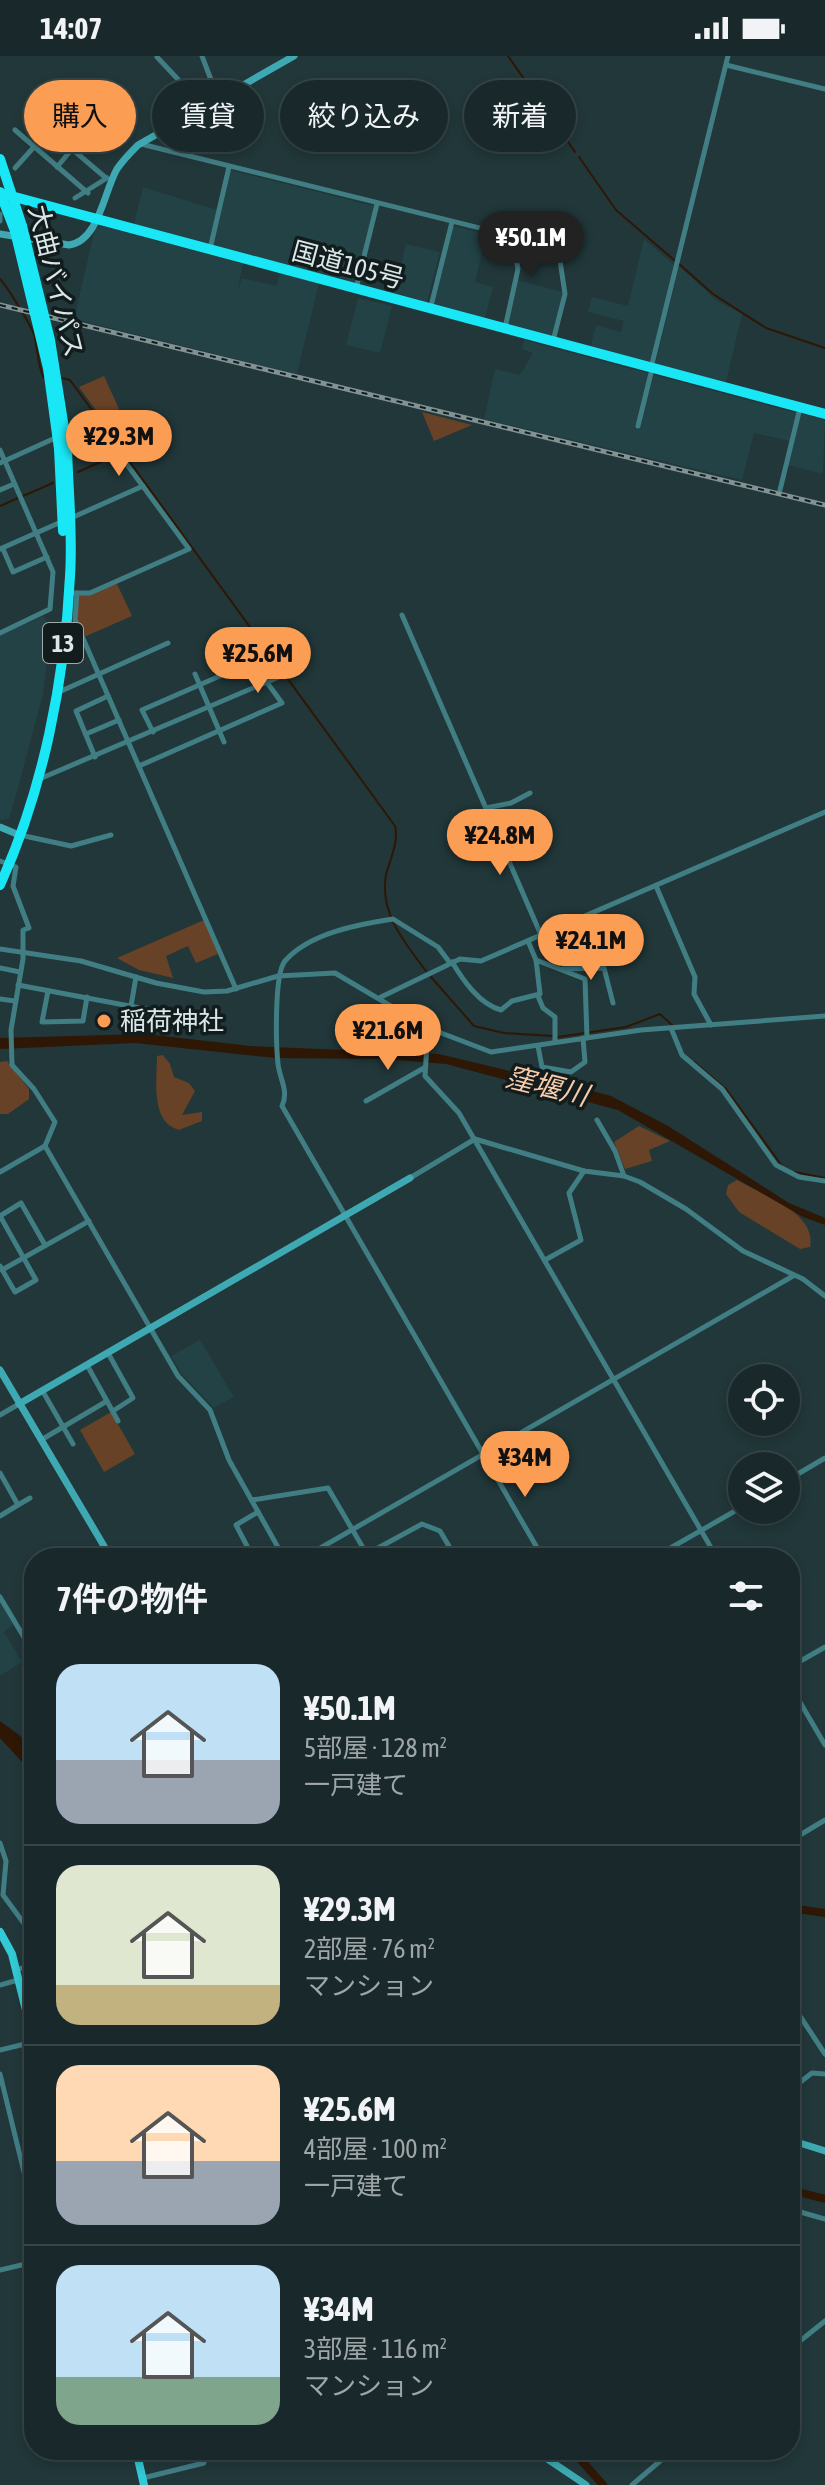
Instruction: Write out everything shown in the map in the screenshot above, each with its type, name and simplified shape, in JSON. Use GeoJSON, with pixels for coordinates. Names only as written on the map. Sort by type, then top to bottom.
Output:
{"type":"FeatureCollection","features":[{"type":"Feature","properties":{"kind":"highway","name":"大曲バイパス"},"geometry":{"type":"LineString","coordinates":[[0,159],[3,193],[19,229],[48,368],[60,445],[66,520],[65,593],[56,693],[36,780],[3,864],[0,885]]}},
{"type":"Feature","properties":{"kind":"highway","name":"国道105号"},"geometry":{"type":"LineString","coordinates":[[3,193],[825,414]]}},
{"type":"Feature","properties":{"kind":"highway","name":"大曲バイパス"},"geometry":{"type":"LineString","coordinates":[[16,834],[50,697],[65,593]]}},
{"type":"Feature","properties":{"kind":"main road"},"geometry":{"type":"LineString","coordinates":[[0,1932],[16,1970],[24,2003]]}},
{"type":"Feature","properties":{"kind":"main road"},"geometry":{"type":"LineString","coordinates":[[138,2460],[143,2482]]}},
{"type":"Feature","properties":{"kind":"street"},"geometry":{"type":"LineString","coordinates":[[202,56],[211,80]]}},
{"type":"Feature","properties":{"kind":"street"},"geometry":{"type":"LineString","coordinates":[[250,80],[294,56]]}},
{"type":"Feature","properties":{"kind":"street"},"geometry":{"type":"LineString","coordinates":[[638,426],[728,56]]}},
{"type":"Feature","properties":{"kind":"street"},"geometry":{"type":"LineString","coordinates":[[157,57],[179,80]]}},
{"type":"Feature","properties":{"kind":"street"},"geometry":{"type":"LineString","coordinates":[[726,65],[825,89]]}},
{"type":"Feature","properties":{"kind":"street"},"geometry":{"type":"LineString","coordinates":[[15,130],[24,138]]}},
{"type":"Feature","properties":{"kind":"street"},"geometry":{"type":"LineString","coordinates":[[0,234],[74,244],[84,239],[115,173],[140,143],[152,136]]}},
{"type":"Feature","properties":{"kind":"street"},"geometry":{"type":"LineString","coordinates":[[140,143],[516,240],[518,269],[504,329]]}},
{"type":"Feature","properties":{"kind":"street"},"geometry":{"type":"LineString","coordinates":[[57,167],[72,149],[106,178]]}},
{"type":"Feature","properties":{"kind":"street"},"geometry":{"type":"LineString","coordinates":[[15,168],[29,152]]}},
{"type":"Feature","properties":{"kind":"street"},"geometry":{"type":"LineString","coordinates":[[40,152],[88,193]]}},
{"type":"Feature","properties":{"kind":"street"},"geometry":{"type":"LineString","coordinates":[[209,250],[229,167]]}},
{"type":"Feature","properties":{"kind":"street"},"geometry":{"type":"LineString","coordinates":[[75,198],[88,193],[115,173]]}},
{"type":"Feature","properties":{"kind":"street"},"geometry":{"type":"LineString","coordinates":[[356,290],[377,204]]}},
{"type":"Feature","properties":{"kind":"street"},"geometry":{"type":"LineString","coordinates":[[0,214],[0,221]]}},
{"type":"Feature","properties":{"kind":"street"},"geometry":{"type":"LineString","coordinates":[[430,310],[452,222]]}},
{"type":"Feature","properties":{"kind":"street"},"geometry":{"type":"LineString","coordinates":[[552,342],[565,294],[558,247],[564,235]]}},
{"type":"Feature","properties":{"kind":"street"},"geometry":{"type":"LineString","coordinates":[[780,490],[800,407]]}},
{"type":"Feature","properties":{"kind":"street"},"geometry":{"type":"LineString","coordinates":[[0,633],[46,612],[65,593],[90,593],[189,549],[95,421],[70,434]]}},
{"type":"Feature","properties":{"kind":"street"},"geometry":{"type":"LineString","coordinates":[[2,462],[60,445]]}},
{"type":"Feature","properties":{"kind":"street"},"geometry":{"type":"LineString","coordinates":[[0,450],[2,462],[65,593],[236,989]]}},
{"type":"Feature","properties":{"kind":"street"},"geometry":{"type":"LineString","coordinates":[[0,490],[14,484]]}},
{"type":"Feature","properties":{"kind":"street"},"geometry":{"type":"LineString","coordinates":[[47,557],[13,572],[1,549],[143,486]]}},
{"type":"Feature","properties":{"kind":"street"},"geometry":{"type":"LineString","coordinates":[[402,615],[541,935]]}},
{"type":"Feature","properties":{"kind":"street"},"geometry":{"type":"LineString","coordinates":[[56,693],[168,643]]}},
{"type":"Feature","properties":{"kind":"street"},"geometry":{"type":"LineString","coordinates":[[139,766],[282,703],[252,662],[142,710],[153,732]]}},
{"type":"Feature","properties":{"kind":"street"},"geometry":{"type":"LineString","coordinates":[[195,674],[224,742]]}},
{"type":"Feature","properties":{"kind":"street"},"geometry":{"type":"LineString","coordinates":[[36,780],[281,676]]}},
{"type":"Feature","properties":{"kind":"street"},"geometry":{"type":"LineString","coordinates":[[95,757],[76,711],[108,696]]}},
{"type":"Feature","properties":{"kind":"street"},"geometry":{"type":"LineString","coordinates":[[86,734],[119,720]]}},
{"type":"Feature","properties":{"kind":"street"},"geometry":{"type":"LineString","coordinates":[[486,808],[511,803],[530,793]]}},
{"type":"Feature","properties":{"kind":"street"},"geometry":{"type":"LineString","coordinates":[[380,997],[451,962],[460,959],[481,961],[825,812]]}},
{"type":"Feature","properties":{"kind":"street"},"geometry":{"type":"LineString","coordinates":[[0,827],[16,834],[71,846],[111,835]]}},
{"type":"Feature","properties":{"kind":"street"},"geometry":{"type":"LineString","coordinates":[[0,1172],[45,1146],[55,1122],[34,1089],[14,1069],[11,1059],[11,1030],[23,952],[23,930],[29,928],[13,886],[16,867],[3,864]]}},
{"type":"Feature","properties":{"kind":"street"},"geometry":{"type":"LineString","coordinates":[[656,886],[695,977],[694,994],[711,1025]]}},
{"type":"Feature","properties":{"kind":"street"},"geometry":{"type":"LineString","coordinates":[[537,1548],[282,1106],[286,1096],[278,1064],[278,976],[284,962],[312,943],[340,931],[391,919],[438,947],[464,981],[494,1008],[501,1010],[512,1001],[538,996]]}},
{"type":"Feature","properties":{"kind":"street"},"geometry":{"type":"LineString","coordinates":[[528,941],[536,960],[538,996],[543,1008],[555,1017],[555,1042]]}},
{"type":"Feature","properties":{"kind":"street"},"geometry":{"type":"LineString","coordinates":[[0,949],[81,961],[204,992],[236,989],[278,976],[335,973],[428,1028],[491,1052],[586,1036],[825,1016]]}},
{"type":"Feature","properties":{"kind":"street"},"geometry":{"type":"LineString","coordinates":[[536,960],[585,979],[585,1062],[571,1072],[542,1067],[538,1046]]}},
{"type":"Feature","properties":{"kind":"street"},"geometry":{"type":"LineString","coordinates":[[0,968],[20,972]]}},
{"type":"Feature","properties":{"kind":"street"},"geometry":{"type":"LineString","coordinates":[[561,970],[604,968],[613,1003]]}},
{"type":"Feature","properties":{"kind":"street"},"geometry":{"type":"LineString","coordinates":[[131,1006],[136,977]]}},
{"type":"Feature","properties":{"kind":"street"},"geometry":{"type":"LineString","coordinates":[[18,985],[151,1010]]}},
{"type":"Feature","properties":{"kind":"street"},"geometry":{"type":"LineString","coordinates":[[48,991],[42,1022],[83,1021],[87,997]]}},
{"type":"Feature","properties":{"kind":"street"},"geometry":{"type":"LineString","coordinates":[[0,999],[15,1001]]}},
{"type":"Feature","properties":{"kind":"street"},"geometry":{"type":"LineString","coordinates":[[428,1028],[425,1076],[450,1100],[475,1139],[711,1548]]}},
{"type":"Feature","properties":{"kind":"street"},"geometry":{"type":"LineString","coordinates":[[673,1028],[682,1055],[722,1089],[776,1165],[799,1177],[825,1181]]}},
{"type":"Feature","properties":{"kind":"street"},"geometry":{"type":"LineString","coordinates":[[366,1101],[424,1067]]}},
{"type":"Feature","properties":{"kind":"street"},"geometry":{"type":"LineString","coordinates":[[597,1120],[615,1151],[624,1176]]}},
{"type":"Feature","properties":{"kind":"street"},"geometry":{"type":"LineString","coordinates":[[0,1415],[475,1139],[584,1171],[624,1176],[662,1193],[743,1251],[825,1296]]}},
{"type":"Feature","properties":{"kind":"street"},"geometry":{"type":"LineString","coordinates":[[45,1146],[178,1376],[210,1410],[229,1460],[278,1548]]}},
{"type":"Feature","properties":{"kind":"street"},"geometry":{"type":"LineString","coordinates":[[545,1260],[581,1240],[569,1193],[584,1171]]}},
{"type":"Feature","properties":{"kind":"street"},"geometry":{"type":"LineString","coordinates":[[45,1245],[21,1203],[0,1216],[23,1258],[36,1280],[15,1292],[1,1268],[23,1258],[89,1221]]}},
{"type":"Feature","properties":{"kind":"street"},"geometry":{"type":"LineString","coordinates":[[321,1548],[793,1276]]}},
{"type":"Feature","properties":{"kind":"street"},"geometry":{"type":"LineString","coordinates":[[108,1353],[133,1398],[113,1411]]}},
{"type":"Feature","properties":{"kind":"street"},"geometry":{"type":"LineString","coordinates":[[87,1365],[118,1421]]}},
{"type":"Feature","properties":{"kind":"street"},"geometry":{"type":"LineString","coordinates":[[0,1370],[105,1548]]}},
{"type":"Feature","properties":{"kind":"street"},"geometry":{"type":"LineString","coordinates":[[42,1390],[73,1444]]}},
{"type":"Feature","properties":{"kind":"street"},"geometry":{"type":"LineString","coordinates":[[41,1440],[107,1401]]}},
{"type":"Feature","properties":{"kind":"street"},"geometry":{"type":"LineString","coordinates":[[800,1473],[825,1458]]}},
{"type":"Feature","properties":{"kind":"street"},"geometry":{"type":"LineString","coordinates":[[0,1473],[18,1505]]}},
{"type":"Feature","properties":{"kind":"street"},"geometry":{"type":"LineString","coordinates":[[252,1500],[328,1488],[363,1548]]}},
{"type":"Feature","properties":{"kind":"street"},"geometry":{"type":"LineString","coordinates":[[0,1516],[30,1498]]}},
{"type":"Feature","properties":{"kind":"street"},"geometry":{"type":"LineString","coordinates":[[247,1546],[236,1525],[258,1512]]}},
{"type":"Feature","properties":{"kind":"street"},"geometry":{"type":"LineString","coordinates":[[670,1548],[728,1515]]}},
{"type":"Feature","properties":{"kind":"street"},"geometry":{"type":"LineString","coordinates":[[382,1548],[422,1524],[440,1531],[450,1548]]}},
{"type":"Feature","properties":{"kind":"street"},"geometry":{"type":"LineString","coordinates":[[0,1597],[24,1637]]}},
{"type":"Feature","properties":{"kind":"street"},"geometry":{"type":"LineString","coordinates":[[800,1661],[825,1647]]}},
{"type":"Feature","properties":{"kind":"street"},"geometry":{"type":"LineString","coordinates":[[800,1702],[825,1745]]}},
{"type":"Feature","properties":{"kind":"street"},"geometry":{"type":"LineString","coordinates":[[800,1835],[825,1820]]}},
{"type":"Feature","properties":{"kind":"street"},"geometry":{"type":"LineString","coordinates":[[0,1843],[6,1861],[3,1895],[24,1923]]}},
{"type":"Feature","properties":{"kind":"street"},"geometry":{"type":"LineString","coordinates":[[16,1970],[24,1967]]}},
{"type":"Feature","properties":{"kind":"street"},"geometry":{"type":"LineString","coordinates":[[0,1985],[18,1980]]}},
{"type":"Feature","properties":{"kind":"street"},"geometry":{"type":"LineString","coordinates":[[800,2016],[825,2053]]}},
{"type":"Feature","properties":{"kind":"street"},"geometry":{"type":"LineString","coordinates":[[0,2050],[24,2044]]}},
{"type":"Feature","properties":{"kind":"street"},"geometry":{"type":"LineString","coordinates":[[800,2082],[812,2073],[825,2074]]}},
{"type":"Feature","properties":{"kind":"street"},"geometry":{"type":"LineString","coordinates":[[0,2074],[24,2172]]}},
{"type":"Feature","properties":{"kind":"street"},"geometry":{"type":"LineString","coordinates":[[800,2143],[825,2151]]}},
{"type":"Feature","properties":{"kind":"street"},"geometry":{"type":"LineString","coordinates":[[800,2212],[825,2219]]}},
{"type":"Feature","properties":{"kind":"street"},"geometry":{"type":"LineString","coordinates":[[0,2270],[24,2264]]}},
{"type":"Feature","properties":{"kind":"street"},"geometry":{"type":"LineString","coordinates":[[800,2341],[825,2321]]}},
{"type":"Feature","properties":{"kind":"street"},"geometry":{"type":"LineString","coordinates":[[143,2482],[204,2463],[204,2460]]}},
{"type":"Feature","properties":{"kind":"street"},"geometry":{"type":"LineString","coordinates":[[549,2460],[586,2485]]}},
{"type":"Feature","properties":{"kind":"street"},"geometry":{"type":"LineString","coordinates":[[632,2485],[661,2460]]}},
{"type":"Feature","properties":{"kind":"shaded area"},"geometry":{"type":"Polygon","coordinates":[[[230,170],[374,206],[355,284],[211,248],[230,170]]]}},
{"type":"Feature","properties":{"kind":"shaded area"},"geometry":{"type":"Polygon","coordinates":[[[143,187],[217,210],[208,247],[133,228],[143,187]]]}},
{"type":"Feature","properties":{"kind":"shaded area"},"geometry":{"type":"Polygon","coordinates":[[[102,226],[243,264],[238,289],[242,278],[276,286],[280,273],[319,283],[297,374],[74,319],[95,228],[102,226]]]}},
{"type":"Feature","properties":{"kind":"shaded area"},"geometry":{"type":"Polygon","coordinates":[[[453,226],[486,234],[475,282],[493,287],[485,318],[434,305],[453,226]]]}},
{"type":"Feature","properties":{"kind":"shaded area"},"geometry":{"type":"Polygon","coordinates":[[[644,239],[674,265],[651,364],[590,348],[596,325],[621,332],[624,321],[588,312],[592,297],[628,306],[644,239]]]}},
{"type":"Feature","properties":{"kind":"shaded area"},"geometry":{"type":"Polygon","coordinates":[[[406,244],[440,252],[427,302],[394,293],[406,244]]]}},
{"type":"Feature","properties":{"kind":"shaded area"},"geometry":{"type":"Polygon","coordinates":[[[679,266],[716,300],[742,314],[726,382],[655,365],[679,266]]]}},
{"type":"Feature","properties":{"kind":"shaded area"},"geometry":{"type":"Polygon","coordinates":[[[517,280],[563,292],[552,337],[505,325],[517,280]]]}},
{"type":"Feature","properties":{"kind":"shaded area"},"geometry":{"type":"Polygon","coordinates":[[[358,298],[392,306],[380,353],[346,345],[358,298]]]}},
{"type":"Feature","properties":{"kind":"shaded area"},"geometry":{"type":"Polygon","coordinates":[[[524,340],[797,413],[790,441],[754,433],[742,480],[484,419],[495,369],[520,375],[533,353],[522,349],[524,340]]]}},
{"type":"Feature","properties":{"kind":"shaded area"},"geometry":{"type":"Polygon","coordinates":[[[104,376],[119,409],[101,417],[79,387],[104,376]]]}},
{"type":"Feature","properties":{"kind":"shaded area"},"geometry":{"type":"Polygon","coordinates":[[[422,412],[472,425],[434,441],[422,412]]]}},
{"type":"Feature","properties":{"kind":"shaded area"},"geometry":{"type":"Polygon","coordinates":[[[801,413],[825,420],[823,474],[788,465],[801,413]]]}},
{"type":"Feature","properties":{"kind":"shaded area"},"geometry":{"type":"Polygon","coordinates":[[[117,584],[132,616],[84,637],[76,620],[78,595],[117,584]]]}},
{"type":"Feature","properties":{"kind":"shaded area"},"geometry":{"type":"Polygon","coordinates":[[[44,616],[51,631],[43,694],[9,818],[4,820],[0,819],[0,635],[44,616]]]}},
{"type":"Feature","properties":{"kind":"shaded area"},"geometry":{"type":"Polygon","coordinates":[[[204,920],[218,954],[196,963],[188,946],[166,956],[173,978],[139,970],[117,958],[204,920]]]}},
{"type":"Feature","properties":{"kind":"shaded area"},"geometry":{"type":"Polygon","coordinates":[[[163,1055],[174,1077],[189,1083],[195,1091],[182,1115],[202,1112],[202,1121],[179,1130],[170,1126],[159,1109],[157,1056],[163,1055]]]}},
{"type":"Feature","properties":{"kind":"shaded area"},"geometry":{"type":"Polygon","coordinates":[[[7,1061],[29,1089],[29,1099],[8,1114],[0,1114],[0,1062],[7,1061]]]}},
{"type":"Feature","properties":{"kind":"shaded area"},"geometry":{"type":"Polygon","coordinates":[[[639,1126],[670,1141],[649,1150],[652,1161],[625,1169],[614,1142],[639,1126]]]}},
{"type":"Feature","properties":{"kind":"shaded area"},"geometry":{"type":"Polygon","coordinates":[[[737,1180],[796,1214],[810,1235],[810,1247],[800,1249],[739,1212],[726,1194],[728,1185],[737,1180]]]}},
{"type":"Feature","properties":{"kind":"shaded area"},"geometry":{"type":"Polygon","coordinates":[[[200,1340],[234,1397],[214,1408],[181,1373],[171,1356],[200,1340]]]}},
{"type":"Feature","properties":{"kind":"shaded area"},"geometry":{"type":"Polygon","coordinates":[[[111,1412],[135,1454],[104,1472],[80,1430],[111,1412]]]}},
{"type":"Feature","properties":{"kind":"shaded area"},"geometry":{"type":"Polygon","coordinates":[[[0,1601],[13,1625],[4,1632],[22,1662],[0,1676],[0,1601]]]}},
{"type":"Feature","properties":{"kind":"water","name":"窪堰川"},"geometry":{"type":"Polygon","coordinates":[[[146,1034],[250,1046],[439,1054],[611,1096],[668,1126],[789,1203],[825,1218],[825,1225],[803,1217],[618,1110],[446,1064],[386,1059],[275,1058],[135,1043],[0,1049],[0,1038],[146,1034]]]}},
{"type":"Feature","properties":{"kind":"water"},"geometry":{"type":"Polygon","coordinates":[[[0,1721],[24,1741],[24,1764],[0,1738],[0,1721]]]}},
{"type":"Feature","properties":{"kind":"waterway"},"geometry":{"type":"LineString","coordinates":[[508,56],[525,80]]}},
{"type":"Feature","properties":{"kind":"waterway"},"geometry":{"type":"LineString","coordinates":[[579,157],[616,210],[674,260]]}},
{"type":"Feature","properties":{"kind":"waterway"},"geometry":{"type":"LineString","coordinates":[[679,264],[713,294],[766,328],[825,348]]}},
{"type":"Feature","properties":{"kind":"waterway"},"geometry":{"type":"LineString","coordinates":[[0,279],[34,334],[44,378]]}},
{"type":"Feature","properties":{"kind":"waterway"},"geometry":{"type":"LineString","coordinates":[[58,377],[70,380],[395,826],[395,844],[386,875],[386,902],[396,927],[426,971]]}},
{"type":"Feature","properties":{"kind":"waterway"},"geometry":{"type":"LineString","coordinates":[[78,472],[116,455]]}},
{"type":"Feature","properties":{"kind":"waterway"},"geometry":{"type":"LineString","coordinates":[[23,496],[53,483]]}},
{"type":"Feature","properties":{"kind":"waterway"},"geometry":{"type":"LineString","coordinates":[[0,506],[18,498]]}},
{"type":"Feature","properties":{"kind":"waterway"},"geometry":{"type":"LineString","coordinates":[[431,977],[474,1026],[504,1033],[552,1036]]}},
{"type":"Feature","properties":{"kind":"waterway"},"geometry":{"type":"LineString","coordinates":[[558,1037],[626,1027],[660,1014],[673,1026]]}},
{"type":"Feature","properties":{"kind":"waterway"},"geometry":{"type":"LineString","coordinates":[[694,1062],[726,1089],[782,1166]]}},
{"type":"Feature","properties":{"kind":"waterway"},"geometry":{"type":"LineString","coordinates":[[795,1172],[825,1178]]}},
{"type":"Feature","properties":{"kind":"waterway"},"geometry":{"type":"LineString","coordinates":[[800,1909],[825,1913]]}},
{"type":"Feature","properties":{"kind":"waterway"},"geometry":{"type":"LineString","coordinates":[[800,2193],[825,2199]]}},
{"type":"Feature","properties":{"kind":"waterway"},"geometry":{"type":"LineString","coordinates":[[581,2460],[603,2485]]}},
{"type":"Feature","properties":{"kind":"railway"},"geometry":{"type":"LineString","coordinates":[[0,305],[825,505]]}},
{"type":"Feature","properties":{"kind":"place","name":"稲荷神社"},"geometry":{"type":"Point","coordinates":[104,1021]}}]}
